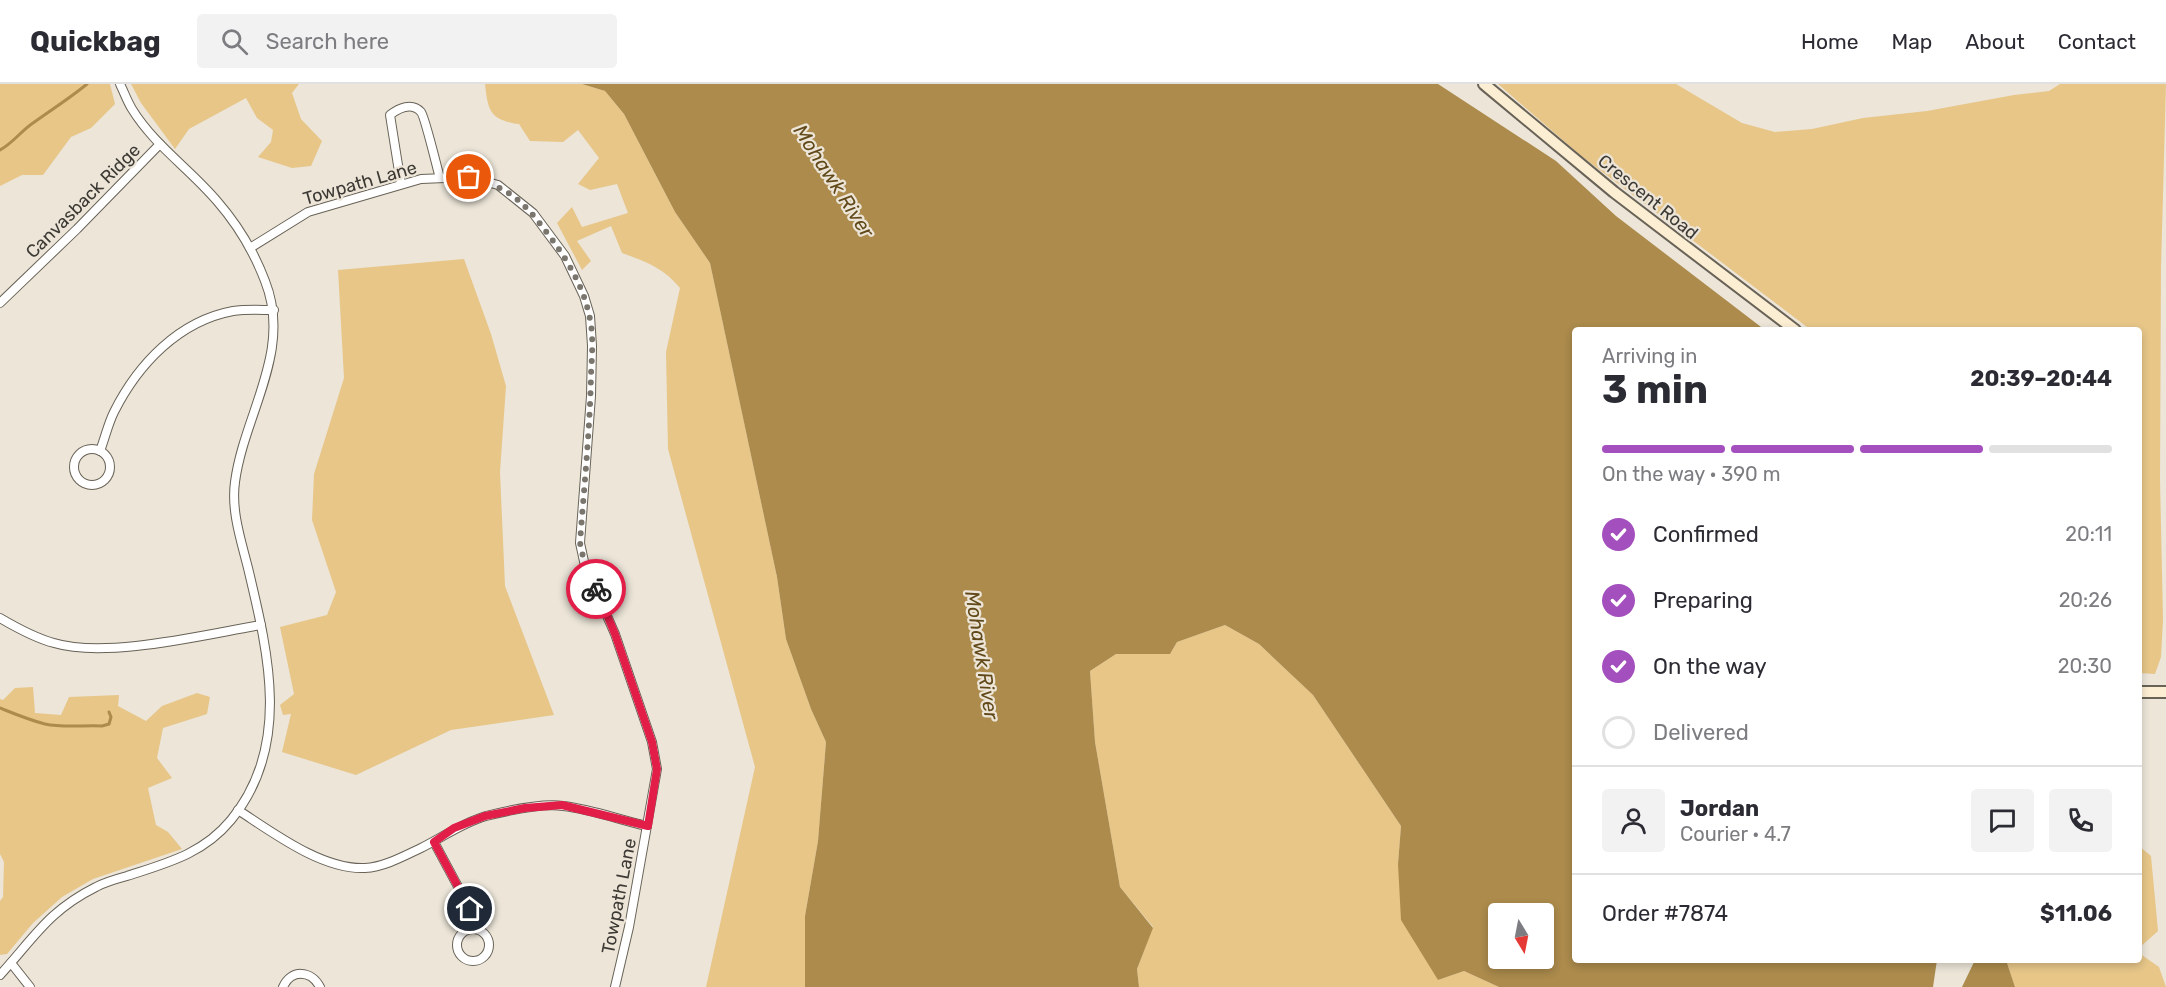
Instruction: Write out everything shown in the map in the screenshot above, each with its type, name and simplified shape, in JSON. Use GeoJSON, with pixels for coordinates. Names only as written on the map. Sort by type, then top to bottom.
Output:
{"type":"FeatureCollection","features":[{"type":"Feature","properties":{"kind":"street"},"geometry":{"type":"LineString","coordinates":[[0,975],[32,935],[65,904],[98,885],[180,859],[218,833],[238,810],[253,786],[262,768],[269,738],[270,695],[261,625],[234,511],[234,483],[270,363],[274,310],[265,281],[250,248],[218,202],[160,144],[132,109],[120,84]]}},
{"type":"Feature","properties":{"kind":"street","name":"Crescent Road"},"geometry":{"type":"LineString","coordinates":[[1484,84],[1614,192],[1791,327]]}},
{"type":"Feature","properties":{"kind":"street"},"geometry":{"type":"LineString","coordinates":[[401,184],[390,115],[403,107],[411,107],[420,112],[440,178]]}},
{"type":"Feature","properties":{"kind":"street","name":"Canvasback Ridge"},"geometry":{"type":"LineString","coordinates":[[0,303],[160,144]]}},
{"type":"Feature","properties":{"kind":"street","name":"Towpath Lane"},"geometry":{"type":"LineString","coordinates":[[250,248],[308,212],[401,184],[440,178],[469,177],[498,185],[510,194],[533,213],[565,256],[584,296],[590,316],[592,346],[591,396],[580,543],[585,566],[615,634],[652,742],[657,769],[624,956],[615,987]]}},
{"type":"Feature","properties":{"kind":"street"},"geometry":{"type":"LineString","coordinates":[[100,451],[114,414],[131,381],[168,342],[206,319],[234,311],[274,310]]}},
{"type":"Feature","properties":{"kind":"street"},"geometry":{"type":"LineString","coordinates":[[88,449],[100,451],[110,464],[108,475],[104,480],[94,484],[83,482],[75,473],[74,467],[78,456],[88,449]]}},
{"type":"Feature","properties":{"kind":"street"},"geometry":{"type":"LineString","coordinates":[[0,618],[16,628],[55,644],[90,648],[173,640],[261,625]]}},
{"type":"Feature","properties":{"kind":"street"},"geometry":{"type":"LineString","coordinates":[[2142,692],[2166,693]]}},
{"type":"Feature","properties":{"kind":"street"},"geometry":{"type":"LineString","coordinates":[[238,810],[300,849],[348,866],[365,868],[378,866],[434,842],[454,828],[485,816],[525,808],[562,805],[648,826]]}},
{"type":"Feature","properties":{"kind":"street"},"geometry":{"type":"LineString","coordinates":[[434,842],[470,909],[476,929],[485,934],[489,944],[486,953],[478,960],[468,960],[459,953],[457,943],[461,933],[476,929]]}},
{"type":"Feature","properties":{"kind":"street"},"geometry":{"type":"LineString","coordinates":[[11,963],[30,987]]}},
{"type":"Feature","properties":{"kind":"street"},"geometry":{"type":"LineString","coordinates":[[283,987],[288,979],[299,973],[312,977],[320,987]]}},
{"type":"Feature","properties":{"kind":"shaded area"},"geometry":{"type":"Polygon","coordinates":[[[0,84],[110,84],[115,104],[91,128],[71,137],[43,175],[22,175],[0,186],[0,84]]]}},
{"type":"Feature","properties":{"kind":"shaded area"},"geometry":{"type":"Polygon","coordinates":[[[131,84],[299,84],[292,93],[301,119],[322,141],[311,166],[292,168],[258,157],[271,142],[273,130],[257,118],[246,98],[189,129],[175,149],[141,103],[131,84]]]}},
{"type":"Feature","properties":{"kind":"shaded area"},"geometry":{"type":"Polygon","coordinates":[[[485,84],[582,84],[605,91],[624,114],[675,212],[710,263],[777,577],[786,639],[811,709],[826,742],[818,841],[805,916],[805,987],[706,987],[755,767],[668,449],[666,352],[680,288],[654,266],[622,253],[611,226],[577,241],[591,261],[582,270],[557,223],[572,207],[582,227],[628,213],[617,184],[590,190],[578,184],[599,158],[578,130],[563,142],[530,141],[519,124],[502,120],[492,113],[485,84]]]}},
{"type":"Feature","properties":{"kind":"shaded area"},"geometry":{"type":"Polygon","coordinates":[[[1498,84],[1676,84],[1742,123],[1775,132],[1812,129],[1863,118],[1927,111],[2049,91],[2060,84],[2166,84],[2161,268],[2160,480],[2163,619],[2161,657],[2155,674],[2142,673],[2142,327],[1807,327],[1580,155],[1498,84]]]}},
{"type":"Feature","properties":{"kind":"shaded area"},"geometry":{"type":"Polygon","coordinates":[[[464,259],[491,334],[506,386],[500,472],[505,586],[554,715],[451,730],[356,775],[282,752],[291,714],[283,715],[280,705],[294,694],[280,627],[327,615],[336,592],[312,520],[314,474],[344,378],[338,270],[464,259]]]}},
{"type":"Feature","properties":{"kind":"shaded area"},"geometry":{"type":"Polygon","coordinates":[[[1225,625],[1259,644],[1313,695],[1401,826],[1398,864],[1438,980],[1464,971],[1499,987],[1139,987],[1137,969],[1153,927],[1120,887],[1095,742],[1090,671],[1116,654],[1170,654],[1177,642],[1225,625]]]}},
{"type":"Feature","properties":{"kind":"shaded area"},"geometry":{"type":"Polygon","coordinates":[[[33,687],[35,713],[61,715],[69,697],[119,695],[118,706],[146,721],[162,706],[197,693],[210,697],[207,714],[163,728],[157,758],[172,778],[148,788],[156,825],[168,832],[182,849],[93,879],[62,897],[33,923],[7,954],[0,955],[0,901],[3,897],[4,862],[0,854],[0,699],[3,700],[15,688],[33,687]]]}},
{"type":"Feature","properties":{"kind":"shaded area"},"geometry":{"type":"Polygon","coordinates":[[[2142,848],[2151,856],[2158,931],[2142,945],[2142,848]]]}},
{"type":"Feature","properties":{"kind":"shaded area"},"geometry":{"type":"Polygon","coordinates":[[[2142,955],[2159,967],[2166,987],[2015,987],[2007,963],[2142,963],[2142,955]]]}},
{"type":"Feature","properties":{"kind":"water","name":"Mohawk River"},"geometry":{"type":"Polygon","coordinates":[[[582,84],[1438,84],[1556,161],[1616,216],[1761,327],[1572,327],[1572,963],[1937,963],[1933,987],[1499,987],[1464,971],[1438,980],[1401,920],[1398,864],[1401,826],[1313,695],[1259,644],[1225,625],[1177,642],[1170,654],[1116,654],[1090,671],[1095,742],[1120,887],[1153,928],[1137,969],[1139,987],[805,987],[805,916],[818,841],[826,742],[811,709],[786,639],[777,577],[710,263],[675,212],[624,114],[605,91],[582,84]]]}},
{"type":"Feature","properties":{"kind":"water"},"geometry":{"type":"Polygon","coordinates":[[[1974,963],[2007,963],[2015,987],[1962,987],[1974,963]]]}},
{"type":"Feature","properties":{"kind":"waterway"},"geometry":{"type":"LineString","coordinates":[[0,150],[87,84]]}},
{"type":"Feature","properties":{"kind":"waterway"},"geometry":{"type":"LineString","coordinates":[[0,708],[39,722],[66,726],[109,724],[111,717],[109,712]]}},
{"type":"Feature","properties":{"kind":"way so far"},"geometry":{"type":"LineString","coordinates":[[469,177],[498,185],[533,213],[565,256],[584,296],[590,316],[592,346],[591,396],[580,543],[585,566],[596,589]]}},
{"type":"Feature","properties":{"kind":"route"},"geometry":{"type":"LineString","coordinates":[[470,909],[434,842],[454,828],[485,816],[525,808],[562,805],[648,826],[657,769],[652,742],[615,634],[596,589]]}}]}
